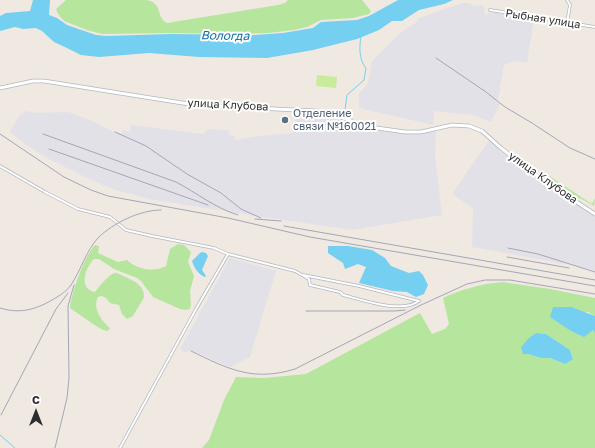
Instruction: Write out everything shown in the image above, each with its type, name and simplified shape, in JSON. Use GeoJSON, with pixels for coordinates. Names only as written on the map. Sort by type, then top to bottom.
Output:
{"type":"FeatureCollection","features":[{"type":"Feature","properties":{"kind":"main road","name":"улица Клубова"},"geometry":{"type":"LineString","coordinates":[[0,88],[44,80],[195,104],[316,111],[334,114],[363,126],[405,132],[418,132],[452,125],[469,126],[482,131],[538,176],[595,213]]}},
{"type":"Feature","properties":{"kind":"street"},"geometry":{"type":"LineString","coordinates":[[567,0],[570,5],[567,23]]}},
{"type":"Feature","properties":{"kind":"street","name":"Рыбная улица"},"geometry":{"type":"LineString","coordinates":[[490,10],[595,27]]}},
{"type":"Feature","properties":{"kind":"street"},"geometry":{"type":"LineString","coordinates":[[0,166],[78,209],[110,217],[126,230],[214,248],[228,254],[295,271],[309,279],[310,285],[340,292],[343,295],[389,307],[414,304],[419,301],[359,286],[303,275]]}},
{"type":"Feature","properties":{"kind":"street"},"geometry":{"type":"LineString","coordinates":[[120,448],[196,308],[228,254]]}},
{"type":"Feature","properties":{"kind":"shaded area"},"geometry":{"type":"Polygon","coordinates":[[[462,3],[469,3],[472,4],[472,6],[482,5],[485,15],[491,12],[534,19],[527,63],[514,61],[504,65],[498,99],[496,101],[500,104],[491,122],[473,115],[434,111],[433,125],[359,108],[359,93],[368,84],[372,61],[399,34],[418,21],[417,19],[462,3]]]}},
{"type":"Feature","properties":{"kind":"shaded area"},"geometry":{"type":"Polygon","coordinates":[[[25,111],[36,113],[68,112],[122,134],[123,130],[130,132],[131,125],[203,134],[208,129],[229,130],[229,135],[235,136],[235,140],[292,133],[298,111],[327,115],[367,129],[415,134],[436,130],[435,156],[442,215],[352,230],[149,199],[116,190],[93,181],[43,156],[24,143],[10,132],[19,116],[25,111]]]}},
{"type":"Feature","properties":{"kind":"shaded area"},"geometry":{"type":"Polygon","coordinates":[[[490,139],[501,149],[595,215],[595,271],[565,262],[564,264],[472,247],[473,208],[452,194],[490,139]]]}},
{"type":"Feature","properties":{"kind":"shaded area"},"geometry":{"type":"Polygon","coordinates":[[[230,258],[276,271],[250,357],[230,367],[190,350],[185,353],[180,349],[230,258]]]}},
{"type":"Feature","properties":{"kind":"green space"},"geometry":{"type":"Polygon","coordinates":[[[66,0],[146,0],[155,4],[161,17],[167,23],[278,5],[285,3],[288,0],[362,0],[371,11],[369,14],[353,18],[321,20],[307,27],[268,33],[102,34],[64,21],[56,9],[66,0]]]}},
{"type":"Feature","properties":{"kind":"green space"},"geometry":{"type":"Polygon","coordinates":[[[317,75],[337,77],[336,88],[316,86],[317,75]]]}},
{"type":"Feature","properties":{"kind":"green space"},"geometry":{"type":"Polygon","coordinates":[[[543,172],[592,204],[595,198],[594,206],[580,198],[576,199],[542,177],[541,175],[543,172]]]}},
{"type":"Feature","properties":{"kind":"green space"},"geometry":{"type":"Polygon","coordinates":[[[178,244],[184,245],[191,252],[188,262],[194,276],[190,291],[190,309],[180,309],[153,297],[137,278],[114,269],[99,259],[94,259],[88,268],[85,278],[86,287],[95,292],[104,281],[113,274],[117,273],[134,281],[140,286],[144,293],[141,303],[133,316],[127,319],[122,314],[119,305],[110,303],[103,297],[98,297],[96,301],[97,310],[101,318],[110,328],[108,331],[103,330],[93,324],[70,308],[79,275],[87,257],[95,245],[99,246],[98,253],[118,262],[127,260],[135,266],[151,270],[166,266],[170,249],[178,244]]]}},
{"type":"Feature","properties":{"kind":"green space"},"geometry":{"type":"Polygon","coordinates":[[[502,282],[550,289],[595,298],[595,316],[588,312],[550,317],[559,322],[594,330],[595,448],[202,448],[209,440],[224,400],[236,377],[264,378],[306,374],[420,313],[432,334],[445,329],[449,324],[443,298],[464,290],[502,282]],[[536,333],[530,337],[528,354],[541,358],[550,358],[565,364],[573,358],[570,350],[546,334],[536,333]]]}},
{"type":"Feature","properties":{"kind":"water","name":"Вологда"},"geometry":{"type":"Polygon","coordinates":[[[33,0],[50,0],[49,15],[57,18],[67,25],[96,35],[106,36],[170,34],[255,35],[283,33],[313,28],[321,22],[357,20],[369,16],[398,0],[453,0],[444,4],[419,10],[402,21],[392,21],[379,30],[357,39],[313,50],[267,58],[199,57],[149,53],[99,57],[81,55],[54,42],[42,31],[36,28],[23,29],[15,27],[0,31],[0,16],[6,13],[30,11],[33,0]]]}},
{"type":"Feature","properties":{"kind":"water"},"geometry":{"type":"Polygon","coordinates":[[[328,246],[348,246],[372,250],[385,258],[391,266],[409,273],[419,271],[423,275],[428,285],[424,294],[416,297],[407,292],[393,291],[359,283],[366,267],[358,264],[345,269],[343,263],[328,253],[328,246]]]}},
{"type":"Feature","properties":{"kind":"water"},"geometry":{"type":"Polygon","coordinates":[[[202,252],[206,253],[208,256],[202,270],[206,276],[205,277],[200,274],[192,261],[202,252]]]}},
{"type":"Feature","properties":{"kind":"water"},"geometry":{"type":"Polygon","coordinates":[[[553,307],[571,307],[595,316],[595,333],[593,330],[584,337],[571,331],[550,317],[553,307]]]}},
{"type":"Feature","properties":{"kind":"water"},"geometry":{"type":"Polygon","coordinates":[[[536,333],[546,334],[570,350],[573,359],[565,364],[550,358],[541,358],[523,354],[521,347],[536,333]]]}},
{"type":"Feature","properties":{"kind":"waterway"},"geometry":{"type":"LineString","coordinates":[[345,110],[347,95],[364,80],[366,68],[360,53],[361,37]]}},
{"type":"Feature","properties":{"kind":"waterway"},"geometry":{"type":"LineString","coordinates":[[0,435],[15,448]]}},
{"type":"Feature","properties":{"kind":"railway"},"geometry":{"type":"LineString","coordinates":[[436,58],[486,92],[505,107],[570,148],[595,159]]}},
{"type":"Feature","properties":{"kind":"railway"},"geometry":{"type":"LineString","coordinates":[[115,132],[146,146],[187,174],[221,193],[241,209],[261,218]]}},
{"type":"Feature","properties":{"kind":"railway"},"geometry":{"type":"LineString","coordinates":[[0,134],[64,177],[91,190],[108,196],[228,218],[310,237],[595,286]]}},
{"type":"Feature","properties":{"kind":"railway"},"geometry":{"type":"LineString","coordinates":[[43,134],[176,182],[214,204],[238,215]]}},
{"type":"Feature","properties":{"kind":"railway"},"geometry":{"type":"LineString","coordinates":[[49,149],[208,205]]}},
{"type":"Feature","properties":{"kind":"railway"},"geometry":{"type":"LineString","coordinates":[[0,308],[14,311],[33,309],[57,297],[65,292],[71,285],[90,249],[104,232],[127,218],[144,212],[161,210]]}},
{"type":"Feature","properties":{"kind":"railway"},"geometry":{"type":"LineString","coordinates":[[255,219],[281,221]]}},
{"type":"Feature","properties":{"kind":"railway"},"geometry":{"type":"LineString","coordinates":[[284,226],[595,280]]}},
{"type":"Feature","properties":{"kind":"railway"},"geometry":{"type":"LineString","coordinates":[[508,248],[538,254],[595,272]]}},
{"type":"Feature","properties":{"kind":"railway"},"geometry":{"type":"LineString","coordinates":[[507,257],[569,268]]}},
{"type":"Feature","properties":{"kind":"railway"},"geometry":{"type":"LineString","coordinates":[[191,351],[241,372],[253,374],[280,373],[295,369],[421,305],[467,284],[485,280],[510,280],[595,294]]}},
{"type":"Feature","properties":{"kind":"railway"},"geometry":{"type":"LineString","coordinates":[[55,448],[67,398],[69,378],[68,306],[74,285]]}},
{"type":"Feature","properties":{"kind":"railway"},"geometry":{"type":"LineString","coordinates":[[1,415],[56,309],[68,293]]}},
{"type":"Feature","properties":{"kind":"railway"},"geometry":{"type":"LineString","coordinates":[[306,311],[405,310]]}},
{"type":"Feature","properties":{"kind":"place","name":"Отделение связи №160021"},"geometry":{"type":"Point","coordinates":[285,120]}}]}
